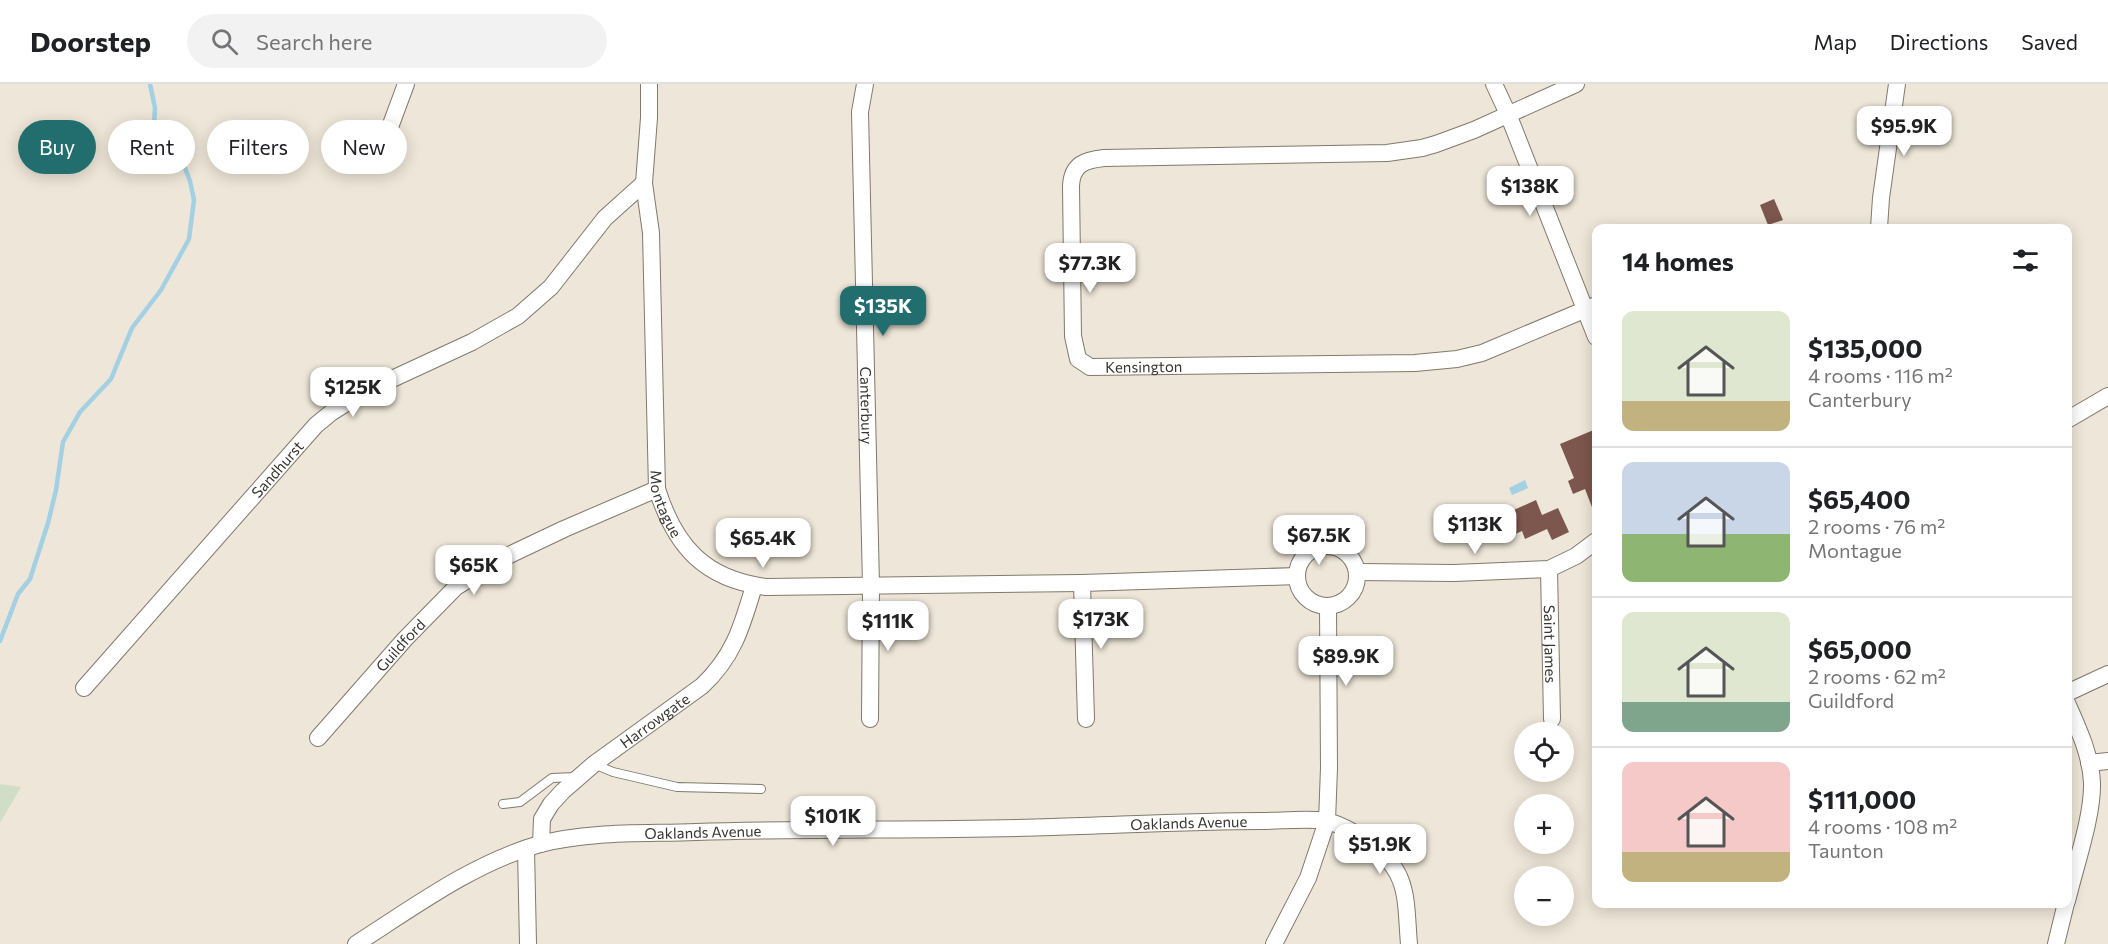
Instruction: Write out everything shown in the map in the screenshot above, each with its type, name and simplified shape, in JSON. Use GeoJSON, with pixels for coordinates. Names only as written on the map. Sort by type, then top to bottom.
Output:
{"type":"FeatureCollection","features":[{"type":"Feature","properties":{"kind":"street"},"geometry":{"type":"LineString","coordinates":[[393,120],[406,84]]}},
{"type":"Feature","properties":{"kind":"street","name":"Montague"},"geometry":{"type":"LineString","coordinates":[[649,84],[644,183],[651,233],[657,489],[664,512],[684,546],[711,570],[733,581],[766,587],[1082,583],[1297,576]]}},
{"type":"Feature","properties":{"kind":"street","name":"Canterbury"},"geometry":{"type":"LineString","coordinates":[[865,84],[860,112],[871,585],[870,719]]}},
{"type":"Feature","properties":{"kind":"street"},"geometry":{"type":"LineString","coordinates":[[1494,84],[1590,308]]}},
{"type":"Feature","properties":{"kind":"street"},"geometry":{"type":"LineString","coordinates":[[1508,114],[1576,84]]}},
{"type":"Feature","properties":{"kind":"street"},"geometry":{"type":"LineString","coordinates":[[1879,224],[1897,84]]}},
{"type":"Feature","properties":{"kind":"street","name":"Kensington"},"geometry":{"type":"LineString","coordinates":[[1508,114],[1474,130],[1422,148],[1387,153],[1104,158],[1088,160],[1080,164],[1074,172],[1071,186],[1074,336],[1078,359],[1085,364],[1099,367],[1415,363],[1457,359],[1507,344],[1590,308]]}},
{"type":"Feature","properties":{"kind":"street","name":"Sandhurst"},"geometry":{"type":"LineString","coordinates":[[84,688],[316,425],[339,407],[364,392],[472,342],[518,316],[551,287],[605,218],[644,183]]}},
{"type":"Feature","properties":{"kind":"street"},"geometry":{"type":"LineString","coordinates":[[2072,417],[2108,396]]}},
{"type":"Feature","properties":{"kind":"street","name":"Guildford"},"geometry":{"type":"LineString","coordinates":[[318,738],[412,632],[456,587],[505,557],[657,489]]}},
{"type":"Feature","properties":{"kind":"street"},"geometry":{"type":"LineString","coordinates":[[1358,572],[1454,573],[1549,569],[1576,556],[1592,545]]}},
{"type":"Feature","properties":{"kind":"street"},"geometry":{"type":"LineString","coordinates":[[1330,546],[1339,548],[1348,554],[1354,561],[1358,572],[1353,591],[1347,599],[1328,606],[1318,605],[1303,594],[1297,576],[1303,558],[1311,551],[1330,546]]}},
{"type":"Feature","properties":{"kind":"street","name":"Saint James"},"geometry":{"type":"LineString","coordinates":[[1549,569],[1552,719]]}},
{"type":"Feature","properties":{"kind":"street"},"geometry":{"type":"LineString","coordinates":[[1082,583],[1086,719]]}},
{"type":"Feature","properties":{"kind":"street","name":"Harrowgate"},"geometry":{"type":"LineString","coordinates":[[528,944],[533,846],[546,811],[563,791],[594,764],[702,686],[714,674],[726,660],[740,631],[754,586]]}},
{"type":"Feature","properties":{"kind":"street"},"geometry":{"type":"LineString","coordinates":[[1274,944],[1308,878],[1327,821],[1328,606]]}},
{"type":"Feature","properties":{"kind":"street"},"geometry":{"type":"LineString","coordinates":[[2072,691],[2108,674]]}},
{"type":"Feature","properties":{"kind":"street"},"geometry":{"type":"LineString","coordinates":[[2072,714],[2089,763],[2092,783],[2090,805],[2072,881]]}},
{"type":"Feature","properties":{"kind":"street"},"geometry":{"type":"LineString","coordinates":[[2089,763],[2108,761]]}},
{"type":"Feature","properties":{"kind":"street"},"geometry":{"type":"LineString","coordinates":[[1327,821],[1360,836],[1385,854],[1399,873],[1404,888],[1409,944]]}},
{"type":"Feature","properties":{"kind":"street","name":"Oaklands Avenue"},"geometry":{"type":"LineString","coordinates":[[356,944],[478,869],[533,846],[576,837],[717,831],[1327,821]]}},
{"type":"Feature","properties":{"kind":"street"},"geometry":{"type":"LineString","coordinates":[[2056,944],[2065,908]]}},
{"type":"Feature","properties":{"kind":"lane"},"geometry":{"type":"LineString","coordinates":[[594,764],[613,772],[677,787],[761,789]]}},
{"type":"Feature","properties":{"kind":"lane"},"geometry":{"type":"LineString","coordinates":[[502,804],[519,802],[552,778],[579,777]]}},
{"type":"Feature","properties":{"kind":"green space"},"geometry":{"type":"Polygon","coordinates":[[[0,784],[21,787],[0,823],[0,784]]]}},
{"type":"Feature","properties":{"kind":"water"},"geometry":{"type":"Polygon","coordinates":[[[1525,480],[1528,488],[1512,495],[1509,488],[1525,480]]]}},
{"type":"Feature","properties":{"kind":"building"},"geometry":{"type":"Polygon","coordinates":[[[1774,199],[1783,220],[1768,224],[1760,205],[1774,199]]]}},
{"type":"Feature","properties":{"kind":"building"},"geometry":{"type":"Polygon","coordinates":[[[1592,431],[1592,507],[1585,489],[1573,494],[1568,481],[1574,478],[1560,444],[1592,431]]]}},
{"type":"Feature","properties":{"kind":"building"},"geometry":{"type":"Polygon","coordinates":[[[1536,500],[1542,515],[1558,508],[1569,532],[1552,540],[1547,529],[1525,539],[1522,531],[1513,535],[1509,524],[1512,523],[1507,513],[1536,500]]]}},
{"type":"Feature","properties":{"kind":"waterway"},"geometry":{"type":"LineString","coordinates":[[0,641],[18,594],[30,579],[48,523],[56,490],[63,442],[80,412],[111,379],[132,328],[161,290],[189,239],[194,200],[190,181],[180,155],[168,149],[156,137],[155,108],[150,84]]}}]}
